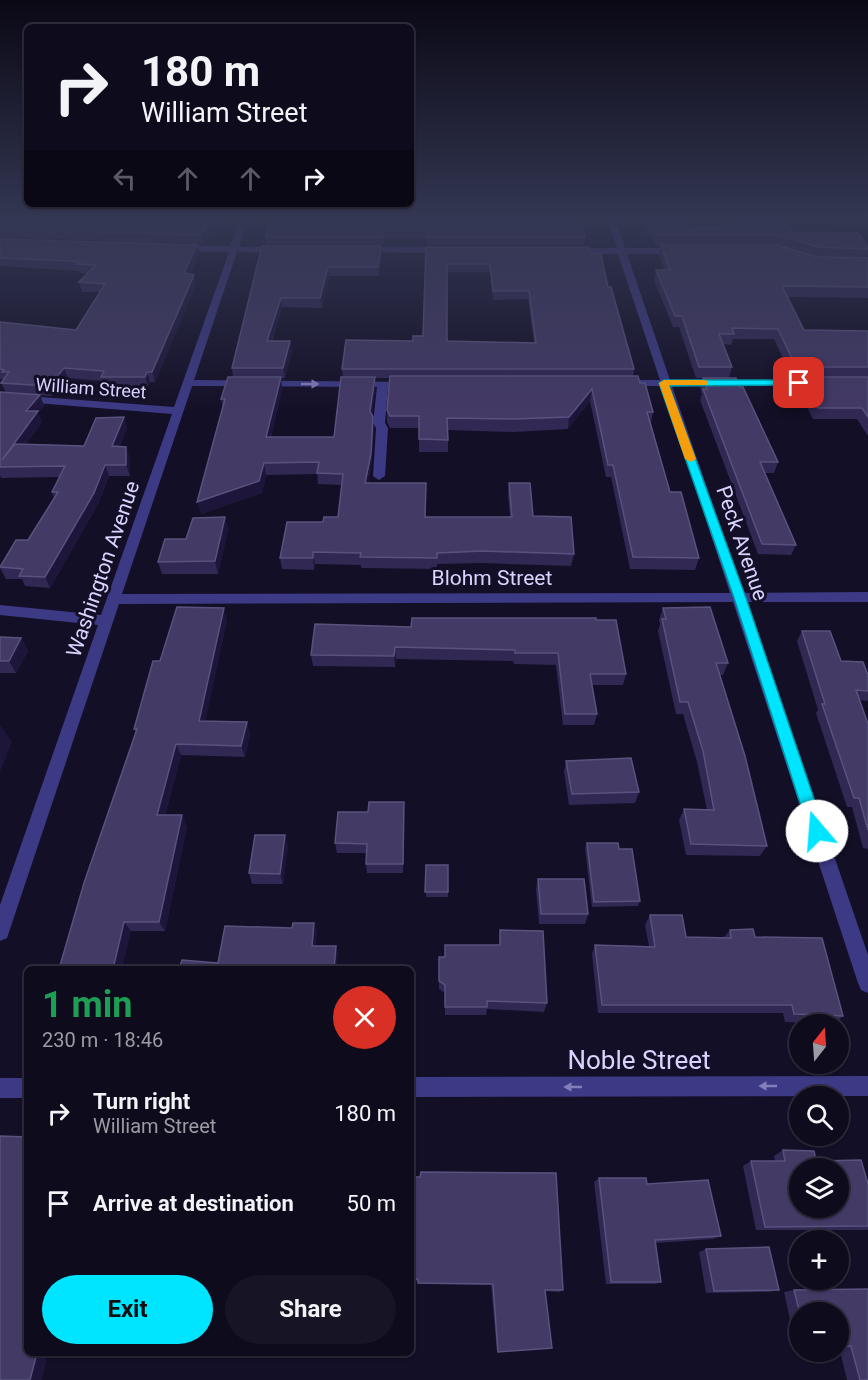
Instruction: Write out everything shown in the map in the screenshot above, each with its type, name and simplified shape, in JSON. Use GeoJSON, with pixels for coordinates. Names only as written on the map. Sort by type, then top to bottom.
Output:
{"type":"FeatureCollection","features":[{"type":"Feature","properties":{"kind":"street","name":"Washington Avenue"},"geometry":{"type":"LineString","coordinates":[[0,932],[116,599],[222,283]]}},
{"type":"Feature","properties":{"kind":"street","name":"Peck Avenue"},"geometry":{"type":"LineString","coordinates":[[632,283],[740,598],[868,983]]}},
{"type":"Feature","properties":{"kind":"street"},"geometry":{"type":"LineString","coordinates":[[189,383],[418,384]]}},
{"type":"Feature","properties":{"kind":"street"},"geometry":{"type":"LineString","coordinates":[[610,383],[833,383]]}},
{"type":"Feature","properties":{"kind":"street"},"geometry":{"type":"LineString","coordinates":[[379,476],[382,428],[379,423],[383,384]]}},
{"type":"Feature","properties":{"kind":"street","name":"William Street"},"geometry":{"type":"LineString","coordinates":[[0,397],[180,411]]}},
{"type":"Feature","properties":{"kind":"street","name":"Blohm Street"},"geometry":{"type":"LineString","coordinates":[[116,599],[868,597]]}},
{"type":"Feature","properties":{"kind":"street"},"geometry":{"type":"LineString","coordinates":[[0,610],[108,621]]}},
{"type":"Feature","properties":{"kind":"street","name":"Noble Street"},"geometry":{"type":"LineString","coordinates":[[414,1087],[868,1086]]}},
{"type":"Feature","properties":{"kind":"street"},"geometry":{"type":"LineString","coordinates":[[0,1088],[24,1088]]}},
{"type":"Feature","properties":{"kind":"building"},"geometry":{"type":"Polygon","coordinates":[[[97,283],[190,283],[152,372],[147,372],[145,377],[101,377],[104,371],[64,368],[49,386],[1,383],[9,372],[2,372],[4,370],[0,369],[0,322],[76,330],[105,284],[97,283]]]}},
{"type":"Feature","properties":{"kind":"building"},"geometry":{"type":"Polygon","coordinates":[[[253,283],[324,283],[320,298],[281,298],[267,341],[290,341],[283,368],[232,368],[253,283]]]}},
{"type":"Feature","properties":{"kind":"building"},"geometry":{"type":"Polygon","coordinates":[[[425,283],[447,283],[447,341],[536,343],[529,291],[493,291],[492,283],[607,283],[608,287],[611,287],[634,369],[342,369],[346,340],[413,341],[413,336],[423,336],[425,283]]]}},
{"type":"Feature","properties":{"kind":"building"},"geometry":{"type":"Polygon","coordinates":[[[662,283],[868,283],[868,287],[782,286],[804,330],[868,331],[868,367],[796,367],[778,329],[732,328],[734,334],[719,334],[732,367],[699,367],[682,316],[675,316],[662,283]]]}},
{"type":"Feature","properties":{"kind":"building"},"geometry":{"type":"Polygon","coordinates":[[[390,376],[638,376],[640,383],[645,383],[653,412],[647,412],[670,492],[681,492],[699,558],[633,557],[613,465],[608,465],[592,389],[569,417],[447,418],[448,440],[419,439],[419,416],[390,416],[387,410],[390,376]]]}},
{"type":"Feature","properties":{"kind":"building"},"geometry":{"type":"Polygon","coordinates":[[[228,377],[281,377],[266,437],[334,437],[341,377],[375,377],[370,411],[373,417],[371,454],[365,483],[426,483],[425,517],[512,517],[509,483],[530,483],[533,516],[571,517],[574,554],[483,551],[437,553],[437,558],[360,557],[361,553],[313,552],[313,558],[280,558],[287,522],[323,522],[324,517],[338,517],[343,474],[317,473],[319,462],[264,463],[259,481],[197,502],[225,399],[221,399],[228,377]]]}},
{"type":"Feature","properties":{"kind":"building"},"geometry":{"type":"Polygon","coordinates":[[[801,377],[868,377],[868,417],[862,408],[818,408],[801,377]]]}},
{"type":"Feature","properties":{"kind":"building"},"geometry":{"type":"Polygon","coordinates":[[[703,378],[736,378],[740,387],[743,387],[778,462],[760,462],[796,545],[762,544],[703,389],[707,389],[703,378]]]}},
{"type":"Feature","properties":{"kind":"building"},"geometry":{"type":"Polygon","coordinates":[[[0,392],[40,395],[26,411],[38,411],[2,460],[15,444],[84,446],[96,418],[124,417],[112,446],[126,447],[126,465],[105,465],[94,493],[45,577],[19,576],[23,569],[0,567],[16,540],[28,540],[58,492],[52,492],[65,466],[0,467],[0,392]]]}},
{"type":"Feature","properties":{"kind":"building"},"geometry":{"type":"Polygon","coordinates":[[[225,517],[215,561],[158,562],[165,539],[186,539],[193,518],[225,517]]]}},
{"type":"Feature","properties":{"kind":"building"},"geometry":{"type":"Polygon","coordinates":[[[177,607],[224,608],[199,721],[247,722],[241,746],[176,744],[157,815],[182,815],[159,922],[124,922],[114,966],[60,966],[84,883],[137,729],[134,729],[153,661],[160,661],[177,607]]]}},
{"type":"Feature","properties":{"kind":"building"},"geometry":{"type":"Polygon","coordinates":[[[710,607],[728,663],[716,663],[745,756],[767,846],[691,844],[684,809],[714,810],[703,751],[688,702],[680,702],[662,619],[666,619],[663,608],[710,607]]]}},
{"type":"Feature","properties":{"kind":"building"},"geometry":{"type":"Polygon","coordinates":[[[412,618],[596,618],[596,620],[616,620],[626,674],[590,674],[597,714],[565,714],[558,653],[395,647],[394,656],[311,655],[315,624],[411,627],[412,618]]]}},
{"type":"Feature","properties":{"kind":"building"},"geometry":{"type":"Polygon","coordinates":[[[802,631],[830,631],[841,661],[863,662],[868,675],[868,691],[856,690],[868,724],[868,830],[859,798],[854,798],[822,704],[825,704],[802,631]]]}},
{"type":"Feature","properties":{"kind":"building"},"geometry":{"type":"Polygon","coordinates":[[[0,637],[21,638],[9,661],[0,661],[0,637]]]}},
{"type":"Feature","properties":{"kind":"building"},"geometry":{"type":"Polygon","coordinates":[[[631,758],[639,792],[572,794],[566,761],[631,758]]]}},
{"type":"Feature","properties":{"kind":"building"},"geometry":{"type":"Polygon","coordinates":[[[369,802],[404,802],[403,864],[366,864],[367,844],[335,843],[338,812],[368,812],[369,802]]]}},
{"type":"Feature","properties":{"kind":"building"},"geometry":{"type":"Polygon","coordinates":[[[255,835],[285,835],[280,874],[249,873],[255,835]]]}},
{"type":"Feature","properties":{"kind":"building"},"geometry":{"type":"Polygon","coordinates":[[[587,843],[618,843],[619,849],[632,849],[640,901],[594,902],[587,843]]]}},
{"type":"Feature","properties":{"kind":"building"},"geometry":{"type":"Polygon","coordinates":[[[426,865],[448,865],[448,892],[425,892],[426,865]]]}},
{"type":"Feature","properties":{"kind":"building"},"geometry":{"type":"Polygon","coordinates":[[[538,879],[584,879],[588,914],[541,914],[538,879]]]}},
{"type":"Feature","properties":{"kind":"building"},"geometry":{"type":"Polygon","coordinates":[[[650,915],[682,915],[686,937],[731,938],[730,930],[753,929],[755,937],[822,938],[842,1014],[794,1014],[792,1005],[602,1005],[595,945],[655,947],[650,915]]]}},
{"type":"Feature","properties":{"kind":"building"},"geometry":{"type":"Polygon","coordinates":[[[293,923],[314,923],[312,946],[336,946],[334,966],[180,966],[182,960],[218,963],[225,926],[292,928],[293,923]]]}},
{"type":"Feature","properties":{"kind":"building"},"geometry":{"type":"Polygon","coordinates":[[[500,930],[543,931],[547,1003],[487,1001],[487,1007],[445,1007],[445,985],[439,981],[439,957],[445,957],[445,945],[500,945],[500,930]]]}},
{"type":"Feature","properties":{"kind":"building"},"geometry":{"type":"Polygon","coordinates":[[[0,1136],[24,1137],[24,1356],[36,1356],[30,1380],[0,1380],[0,1136]]]}},
{"type":"Feature","properties":{"kind":"building"},"geometry":{"type":"Polygon","coordinates":[[[783,1150],[814,1151],[815,1158],[789,1158],[789,1218],[849,1218],[849,1160],[861,1160],[868,1184],[868,1226],[765,1227],[751,1161],[785,1161],[783,1150]]]}},
{"type":"Feature","properties":{"kind":"building"},"geometry":{"type":"Polygon","coordinates":[[[421,1172],[556,1173],[563,1290],[545,1290],[552,1348],[498,1352],[493,1284],[418,1283],[418,1279],[414,1279],[414,1177],[420,1177],[421,1172]]]}},
{"type":"Feature","properties":{"kind":"building"},"geometry":{"type":"Polygon","coordinates":[[[599,1178],[646,1178],[647,1184],[708,1180],[721,1236],[655,1240],[661,1282],[611,1282],[599,1178]]]}},
{"type":"Feature","properties":{"kind":"building"},"geometry":{"type":"Polygon","coordinates":[[[769,1247],[779,1290],[714,1291],[706,1249],[769,1247]]]}},
{"type":"Feature","properties":{"kind":"building"},"geometry":{"type":"Polygon","coordinates":[[[868,1289],[868,1380],[860,1380],[851,1346],[849,1346],[849,1302],[797,1302],[794,1290],[868,1289]]]}},
{"type":"Feature","properties":{"kind":"slow traffic"},"geometry":{"type":"LineString","coordinates":[[691,459],[664,383],[704,383]]}},
{"type":"Feature","properties":{"kind":"route"},"geometry":{"type":"LineString","coordinates":[[799,383],[664,383],[740,598],[817,831]]}}]}
